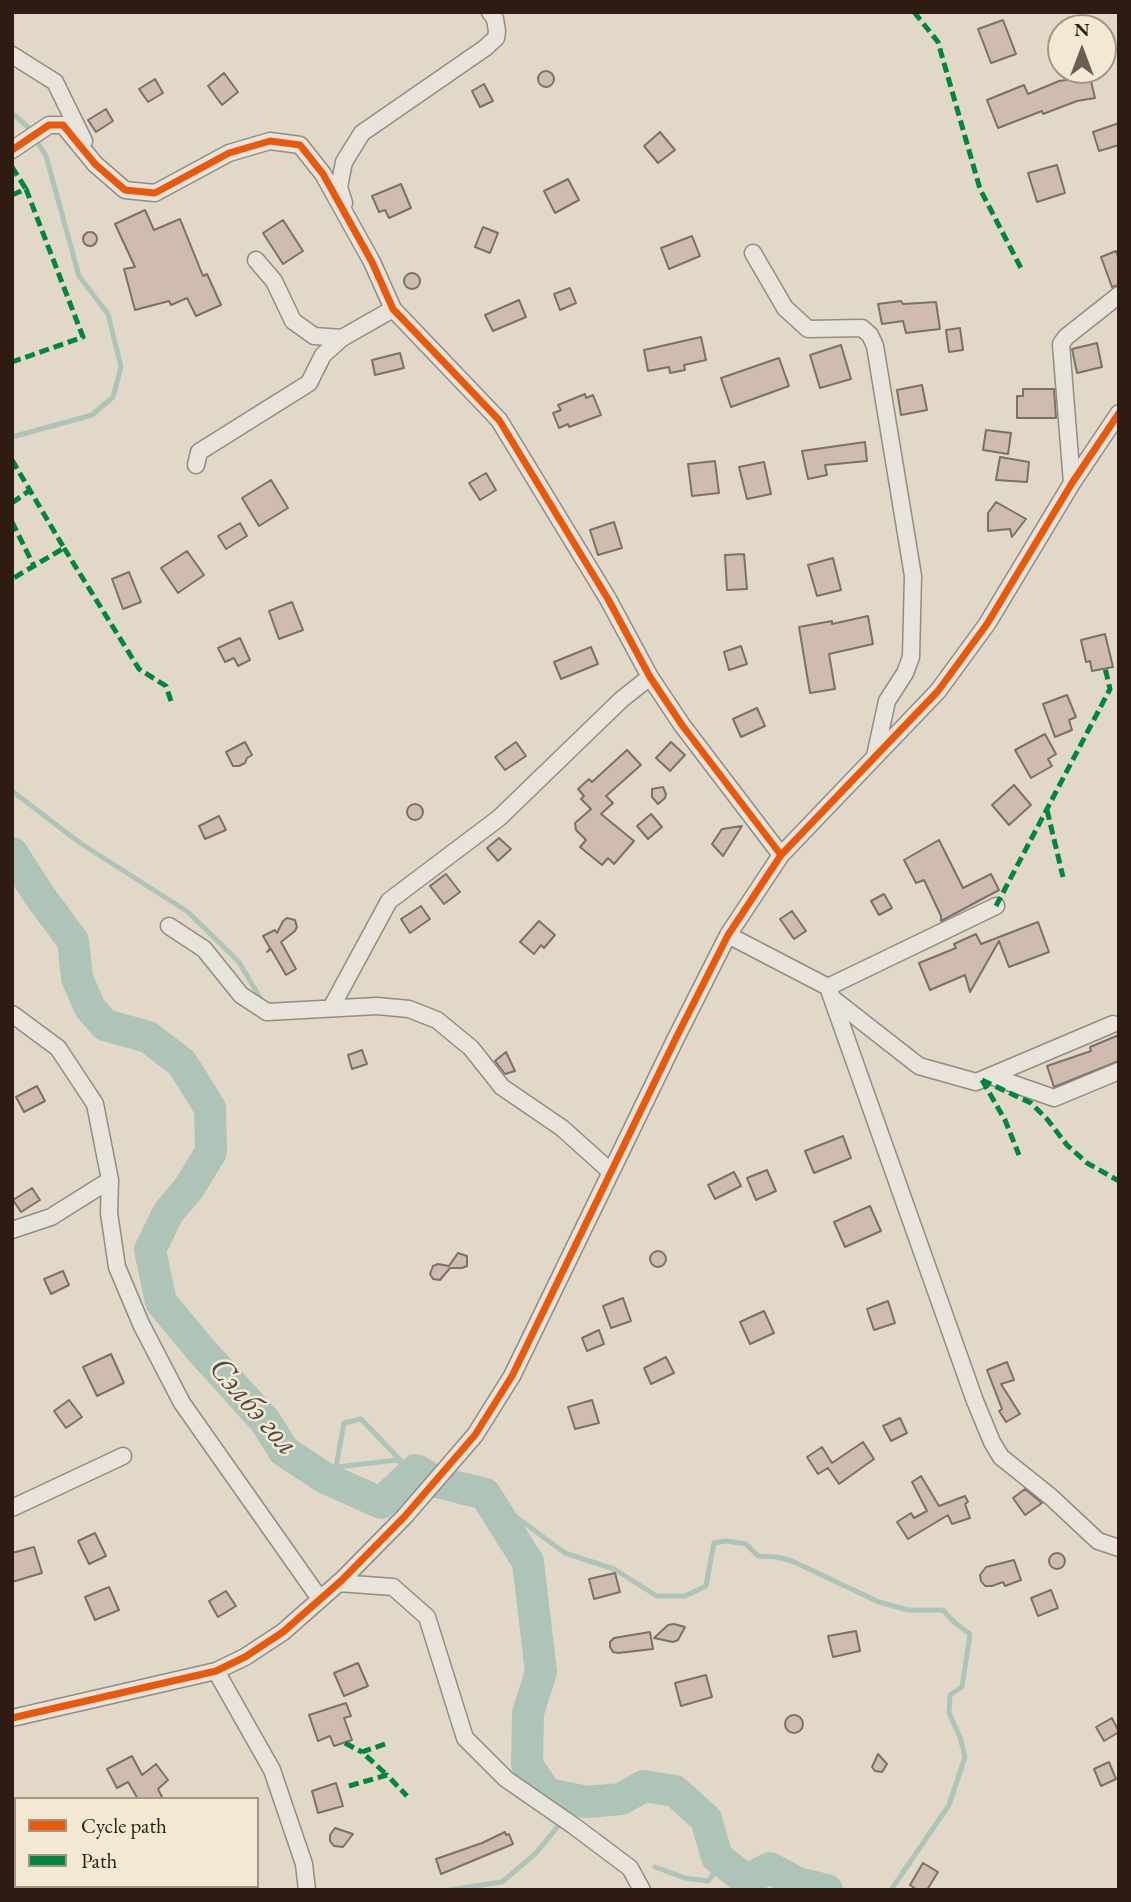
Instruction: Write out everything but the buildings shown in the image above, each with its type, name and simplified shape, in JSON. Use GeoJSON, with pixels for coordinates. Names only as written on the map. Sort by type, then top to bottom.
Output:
{"type":"FeatureCollection","features":[{"type":"Feature","properties":{"kind":"street"},"geometry":{"type":"LineString","coordinates":[[350,226],[340,187],[345,162],[362,133],[496,38],[495,19],[490,12]]}},
{"type":"Feature","properties":{"kind":"street"},"geometry":{"type":"LineString","coordinates":[[12,55],[55,82],[95,164]]}},
{"type":"Feature","properties":{"kind":"street"},"geometry":{"type":"LineString","coordinates":[[12,149],[49,125],[63,125],[95,164],[125,190],[155,193],[229,153],[270,141],[300,145],[323,174],[372,262],[393,309],[499,420],[608,599],[650,677],[682,725],[781,855]]}},
{"type":"Feature","properties":{"kind":"street"},"geometry":{"type":"LineString","coordinates":[[753,253],[785,308],[808,329],[862,328],[876,346],[913,576],[911,657],[905,673],[887,701],[874,758]]}},
{"type":"Feature","properties":{"kind":"street"},"geometry":{"type":"LineString","coordinates":[[256,260],[274,281],[293,321],[314,336],[342,338]]}},
{"type":"Feature","properties":{"kind":"street"},"geometry":{"type":"LineString","coordinates":[[1072,483],[1061,344],[1066,337],[1119,295]]}},
{"type":"Feature","properties":{"kind":"street"},"geometry":{"type":"LineString","coordinates":[[196,465],[199,452],[309,383],[323,355],[342,338],[393,309]]}},
{"type":"Feature","properties":{"kind":"street"},"geometry":{"type":"LineString","coordinates":[[12,1718],[216,1671],[245,1657],[283,1632],[338,1583],[417,1503],[475,1435],[512,1376],[728,935],[781,855],[938,691],[987,624],[1111,420],[1119,413]]}},
{"type":"Feature","properties":{"kind":"street"},"geometry":{"type":"LineString","coordinates":[[331,1009],[389,901],[499,818],[622,699],[650,677]]}},
{"type":"Feature","properties":{"kind":"street"},"geometry":{"type":"LineString","coordinates":[[830,993],[996,906]]}},
{"type":"Feature","properties":{"kind":"street"},"geometry":{"type":"LineString","coordinates":[[169,926],[204,948],[241,995],[267,1012],[377,1006],[409,1009],[437,1020],[471,1048],[502,1087],[562,1128],[611,1172]]}},
{"type":"Feature","properties":{"kind":"street"},"geometry":{"type":"LineString","coordinates":[[728,935],[830,993],[919,1066],[976,1082],[1113,1024]]}},
{"type":"Feature","properties":{"kind":"street"},"geometry":{"type":"LineString","coordinates":[[830,993],[992,1442],[1002,1457],[1051,1497],[1098,1541],[1119,1548]]}},
{"type":"Feature","properties":{"kind":"street"},"geometry":{"type":"LineString","coordinates":[[12,1014],[58,1048],[95,1104],[110,1180],[109,1213],[117,1267],[141,1324],[182,1403],[320,1600]]}},
{"type":"Feature","properties":{"kind":"street"},"geometry":{"type":"LineString","coordinates":[[990,1076],[1054,1098],[1119,1071]]}},
{"type":"Feature","properties":{"kind":"street"},"geometry":{"type":"LineString","coordinates":[[12,1230],[51,1217],[110,1180]]}},
{"type":"Feature","properties":{"kind":"street"},"geometry":{"type":"LineString","coordinates":[[12,1508],[122,1455]]}},
{"type":"Feature","properties":{"kind":"street"},"geometry":{"type":"LineString","coordinates":[[338,1583],[393,1587],[427,1617],[465,1738],[506,1779],[631,1868],[642,1890]]}},
{"type":"Feature","properties":{"kind":"street"},"geometry":{"type":"LineString","coordinates":[[216,1671],[272,1770],[304,1864],[307,1890]]}},
{"type":"Feature","properties":{"kind":"waterway"},"geometry":{"type":"LineString","coordinates":[[12,113],[28,127],[46,156],[79,276],[108,314],[121,367],[113,397],[92,415],[12,437]]}},
{"type":"Feature","properties":{"kind":"waterway"},"geometry":{"type":"LineString","coordinates":[[12,791],[80,843],[188,912],[239,962],[262,1001]]}},
{"type":"Feature","properties":{"kind":"waterway","name":"Сэлбэ гол"},"geometry":{"type":"LineString","coordinates":[[12,853],[73,941],[77,978],[90,1008],[105,1025],[148,1037],[182,1063],[210,1108],[211,1152],[189,1188],[168,1213],[150,1250],[161,1302],[265,1421],[284,1451],[325,1478],[381,1503],[416,1470],[437,1482],[485,1494],[528,1562],[541,1672],[528,1713],[527,1765],[547,1794],[587,1802],[621,1799],[644,1786],[675,1791],[706,1819],[717,1857],[746,1880],[770,1868],[798,1883],[827,1890]]}},
{"type":"Feature","properties":{"kind":"waterway"},"geometry":{"type":"LineString","coordinates":[[336,1467],[344,1423],[361,1419],[405,1465]]}},
{"type":"Feature","properties":{"kind":"waterway"},"geometry":{"type":"LineString","coordinates":[[313,1470],[396,1460],[416,1470]]}},
{"type":"Feature","properties":{"kind":"waterway"},"geometry":{"type":"LineString","coordinates":[[485,1494],[565,1553],[614,1569],[657,1596],[685,1596],[706,1586],[714,1543],[726,1541],[746,1544],[758,1556],[792,1561],[879,1602],[908,1610],[943,1610],[970,1634],[962,1687],[950,1695],[949,1713],[960,1737],[965,1757],[949,1805],[891,1890]]}},
{"type":"Feature","properties":{"kind":"waterway"},"geometry":{"type":"LineString","coordinates":[[448,1890],[502,1882],[536,1853],[564,1819],[587,1802]]}},
{"type":"Feature","properties":{"kind":"waterway"},"geometry":{"type":"LineString","coordinates":[[655,1867],[685,1878],[708,1881],[723,1862]]}},
{"type":"Feature","properties":{"kind":"marked path"},"geometry":{"type":"LineString","coordinates":[[914,12],[938,42],[980,189],[1023,272]]}},
{"type":"Feature","properties":{"kind":"marked path"},"geometry":{"type":"LineString","coordinates":[[12,167],[26,189]]}},
{"type":"Feature","properties":{"kind":"marked path"},"geometry":{"type":"LineString","coordinates":[[12,195],[26,189],[83,337],[12,362]]}},
{"type":"Feature","properties":{"kind":"marked path"},"geometry":{"type":"LineString","coordinates":[[12,460],[64,548],[12,579]]}},
{"type":"Feature","properties":{"kind":"marked path"},"geometry":{"type":"LineString","coordinates":[[12,503],[30,490]]}},
{"type":"Feature","properties":{"kind":"marked path"},"geometry":{"type":"LineString","coordinates":[[12,522],[34,566]]}},
{"type":"Feature","properties":{"kind":"marked path"},"geometry":{"type":"LineString","coordinates":[[64,548],[139,669],[166,686],[172,704]]}},
{"type":"Feature","properties":{"kind":"marked path"},"geometry":{"type":"LineString","coordinates":[[996,906],[1110,689],[1105,668]]}},
{"type":"Feature","properties":{"kind":"marked path"},"geometry":{"type":"LineString","coordinates":[[1047,810],[1063,877]]}},
{"type":"Feature","properties":{"kind":"marked path"},"geometry":{"type":"LineString","coordinates":[[982,1080],[1031,1103],[1067,1145],[1087,1163],[1119,1181]]}},
{"type":"Feature","properties":{"kind":"marked path"},"geometry":{"type":"LineString","coordinates":[[982,1080],[1005,1120],[1019,1155]]}},
{"type":"Feature","properties":{"kind":"marked path"},"geometry":{"type":"LineString","coordinates":[[345,1743],[362,1752]]}},
{"type":"Feature","properties":{"kind":"marked path"},"geometry":{"type":"LineString","coordinates":[[385,1744],[362,1752],[387,1775]]}},
{"type":"Feature","properties":{"kind":"marked path"},"geometry":{"type":"LineString","coordinates":[[349,1786],[387,1775],[407,1796]]}},
{"type":"Feature","properties":{"kind":"cycle path"},"geometry":{"type":"LineString","coordinates":[[12,150],[49,125],[63,125],[95,164],[125,190],[155,193],[229,153],[270,141],[300,145],[323,174],[372,262],[393,309],[499,420],[608,599],[650,677],[682,725],[781,855]]}},
{"type":"Feature","properties":{"kind":"cycle path"},"geometry":{"type":"LineString","coordinates":[[12,1718],[216,1671],[245,1657],[283,1632],[342,1580],[405,1516],[475,1435],[512,1376],[728,935],[781,855],[938,691],[987,624],[1072,483],[1119,413]]}}]}
